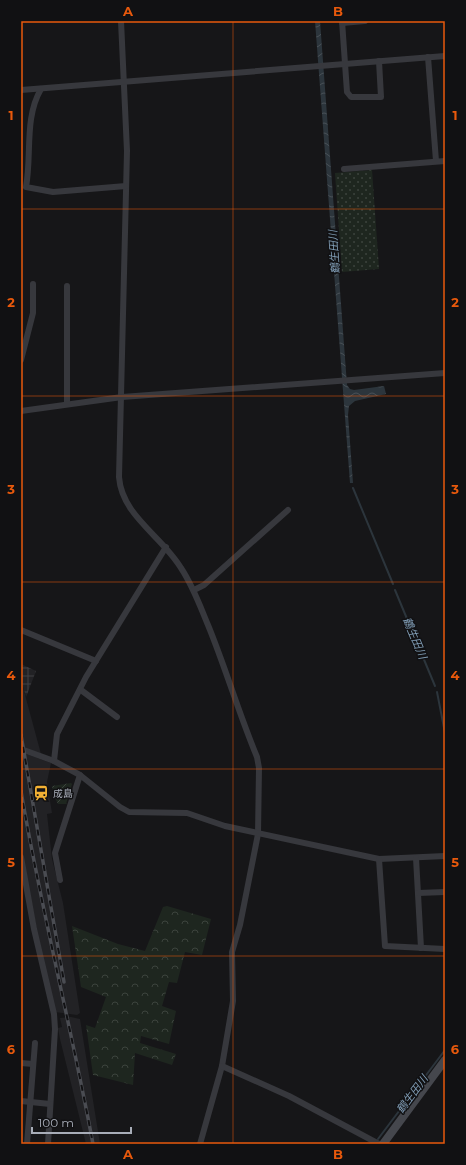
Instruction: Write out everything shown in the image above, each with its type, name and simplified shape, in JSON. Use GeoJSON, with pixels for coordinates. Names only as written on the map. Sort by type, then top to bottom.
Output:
{"type":"FeatureCollection","features":[{"type":"Feature","properties":{"kind":"street"},"geometry":{"type":"LineString","coordinates":[[121,21],[127,151],[119,477],[121,491],[126,503],[136,517],[166,547],[194,590],[225,666],[257,757],[259,768],[258,834],[240,925],[232,952],[233,1001],[222,1066],[200,1144]]}},
{"type":"Feature","properties":{"kind":"street"},"geometry":{"type":"LineString","coordinates":[[365,21],[342,22],[347,92],[351,97],[381,97],[379,61]]}},
{"type":"Feature","properties":{"kind":"street"},"geometry":{"type":"LineString","coordinates":[[21,90],[445,56]]}},
{"type":"Feature","properties":{"kind":"street"},"geometry":{"type":"LineString","coordinates":[[428,57],[436,161]]}},
{"type":"Feature","properties":{"kind":"street"},"geometry":{"type":"LineString","coordinates":[[41,89],[37,96],[31,117],[30,169],[26,187],[53,192],[126,186]]}},
{"type":"Feature","properties":{"kind":"street"},"geometry":{"type":"LineString","coordinates":[[344,169],[445,161]]}},
{"type":"Feature","properties":{"kind":"street"},"geometry":{"type":"LineString","coordinates":[[21,360],[24,333],[34,312],[34,284]]}},
{"type":"Feature","properties":{"kind":"street"},"geometry":{"type":"LineString","coordinates":[[66,286],[68,404]]}},
{"type":"Feature","properties":{"kind":"street"},"geometry":{"type":"LineString","coordinates":[[21,411],[122,398],[445,373]]}},
{"type":"Feature","properties":{"kind":"street"},"geometry":{"type":"LineString","coordinates":[[194,590],[204,585],[288,510]]}},
{"type":"Feature","properties":{"kind":"street"},"geometry":{"type":"LineString","coordinates":[[54,760],[57,734],[96,661],[166,547]]}},
{"type":"Feature","properties":{"kind":"street"},"geometry":{"type":"LineString","coordinates":[[21,630],[96,661]]}},
{"type":"Feature","properties":{"kind":"street"},"geometry":{"type":"LineString","coordinates":[[81,690],[117,717]]}},
{"type":"Feature","properties":{"kind":"street"},"geometry":{"type":"LineString","coordinates":[[21,749],[54,760],[80,775],[120,807],[129,812],[187,813],[225,826],[258,834],[380,859],[445,856]]}},
{"type":"Feature","properties":{"kind":"street"},"geometry":{"type":"LineString","coordinates":[[60,880],[55,853],[80,775]]}},
{"type":"Feature","properties":{"kind":"street"},"geometry":{"type":"LineString","coordinates":[[21,857],[34,929],[54,1015],[55,1044],[48,1144]]}},
{"type":"Feature","properties":{"kind":"street"},"geometry":{"type":"LineString","coordinates":[[416,858],[421,948]]}},
{"type":"Feature","properties":{"kind":"street"},"geometry":{"type":"LineString","coordinates":[[380,859],[385,946],[445,949]]}},
{"type":"Feature","properties":{"kind":"street"},"geometry":{"type":"LineString","coordinates":[[418,893],[445,892]]}},
{"type":"Feature","properties":{"kind":"street"},"geometry":{"type":"LineString","coordinates":[[27,1144],[35,1042]]}},
{"type":"Feature","properties":{"kind":"street"},"geometry":{"type":"LineString","coordinates":[[383,1144],[445,1060]]}},
{"type":"Feature","properties":{"kind":"street"},"geometry":{"type":"LineString","coordinates":[[21,1063],[33,1064]]}},
{"type":"Feature","properties":{"kind":"street"},"geometry":{"type":"LineString","coordinates":[[222,1066],[289,1096],[378,1144]]}},
{"type":"Feature","properties":{"kind":"street"},"geometry":{"type":"LineString","coordinates":[[21,1102],[50,1104]]}},
{"type":"Feature","properties":{"kind":"shaded area"},"geometry":{"type":"Polygon","coordinates":[[[21,664],[36,671],[26,697],[21,679],[21,664]]]}},
{"type":"Feature","properties":{"kind":"shaded area"},"geometry":{"type":"Polygon","coordinates":[[[21,680],[41,754],[21,747],[21,680]]]}},
{"type":"Feature","properties":{"kind":"shaded area"},"geometry":{"type":"Polygon","coordinates":[[[21,752],[51,763],[47,782],[52,813],[47,814],[52,859],[63,903],[80,1013],[77,1015],[55,1012],[37,931],[21,846],[21,752]]]}},
{"type":"Feature","properties":{"kind":"shaded area"},"geometry":{"type":"Polygon","coordinates":[[[71,1017],[80,1019],[100,1144],[86,1144],[60,1039],[58,1028],[62,1027],[60,1018],[71,1017]]]}},
{"type":"Feature","properties":{"kind":"green space"},"geometry":{"type":"Polygon","coordinates":[[[372,170],[379,269],[342,272],[335,173],[372,170]]]}},
{"type":"Feature","properties":{"kind":"green space"},"geometry":{"type":"Polygon","coordinates":[[[72,784],[66,804],[58,804],[54,796],[52,786],[72,784]]]}},
{"type":"Feature","properties":{"kind":"green space"},"geometry":{"type":"Polygon","coordinates":[[[167,906],[211,919],[202,955],[185,952],[177,983],[169,982],[162,1006],[176,1011],[169,1044],[141,1036],[140,1043],[176,1054],[172,1065],[135,1053],[133,1085],[93,1075],[86,1025],[95,1028],[106,997],[81,987],[72,926],[118,944],[145,951],[163,907],[167,906]]]}},
{"type":"Feature","properties":{"kind":"water"},"geometry":{"type":"Polygon","coordinates":[[[315,21],[320,21],[347,385],[350,389],[354,390],[384,386],[386,394],[355,401],[349,406],[348,415],[353,483],[350,483],[315,21]]]}},
{"type":"Feature","properties":{"kind":"waterway","name":"鶴生田川"},"geometry":{"type":"LineString","coordinates":[[353,488],[393,584]]}},
{"type":"Feature","properties":{"kind":"waterway","name":"鶴生田川"},"geometry":{"type":"LineString","coordinates":[[395,590],[435,686]]}},
{"type":"Feature","properties":{"kind":"waterway","name":"鶴生田川"},"geometry":{"type":"LineString","coordinates":[[437,692],[445,733]]}},
{"type":"Feature","properties":{"kind":"waterway","name":"鶴生田川"},"geometry":{"type":"LineString","coordinates":[[378,1139],[445,1050]]}},
{"type":"Feature","properties":{"kind":"railway"},"geometry":{"type":"LineString","coordinates":[[21,735],[64,982]]}},
{"type":"Feature","properties":{"kind":"railway"},"geometry":{"type":"LineString","coordinates":[[21,791],[93,1144]]}},
{"type":"Feature","properties":{"kind":"place","name":"成島"},"geometry":{"type":"Point","coordinates":[41,793]}}]}
